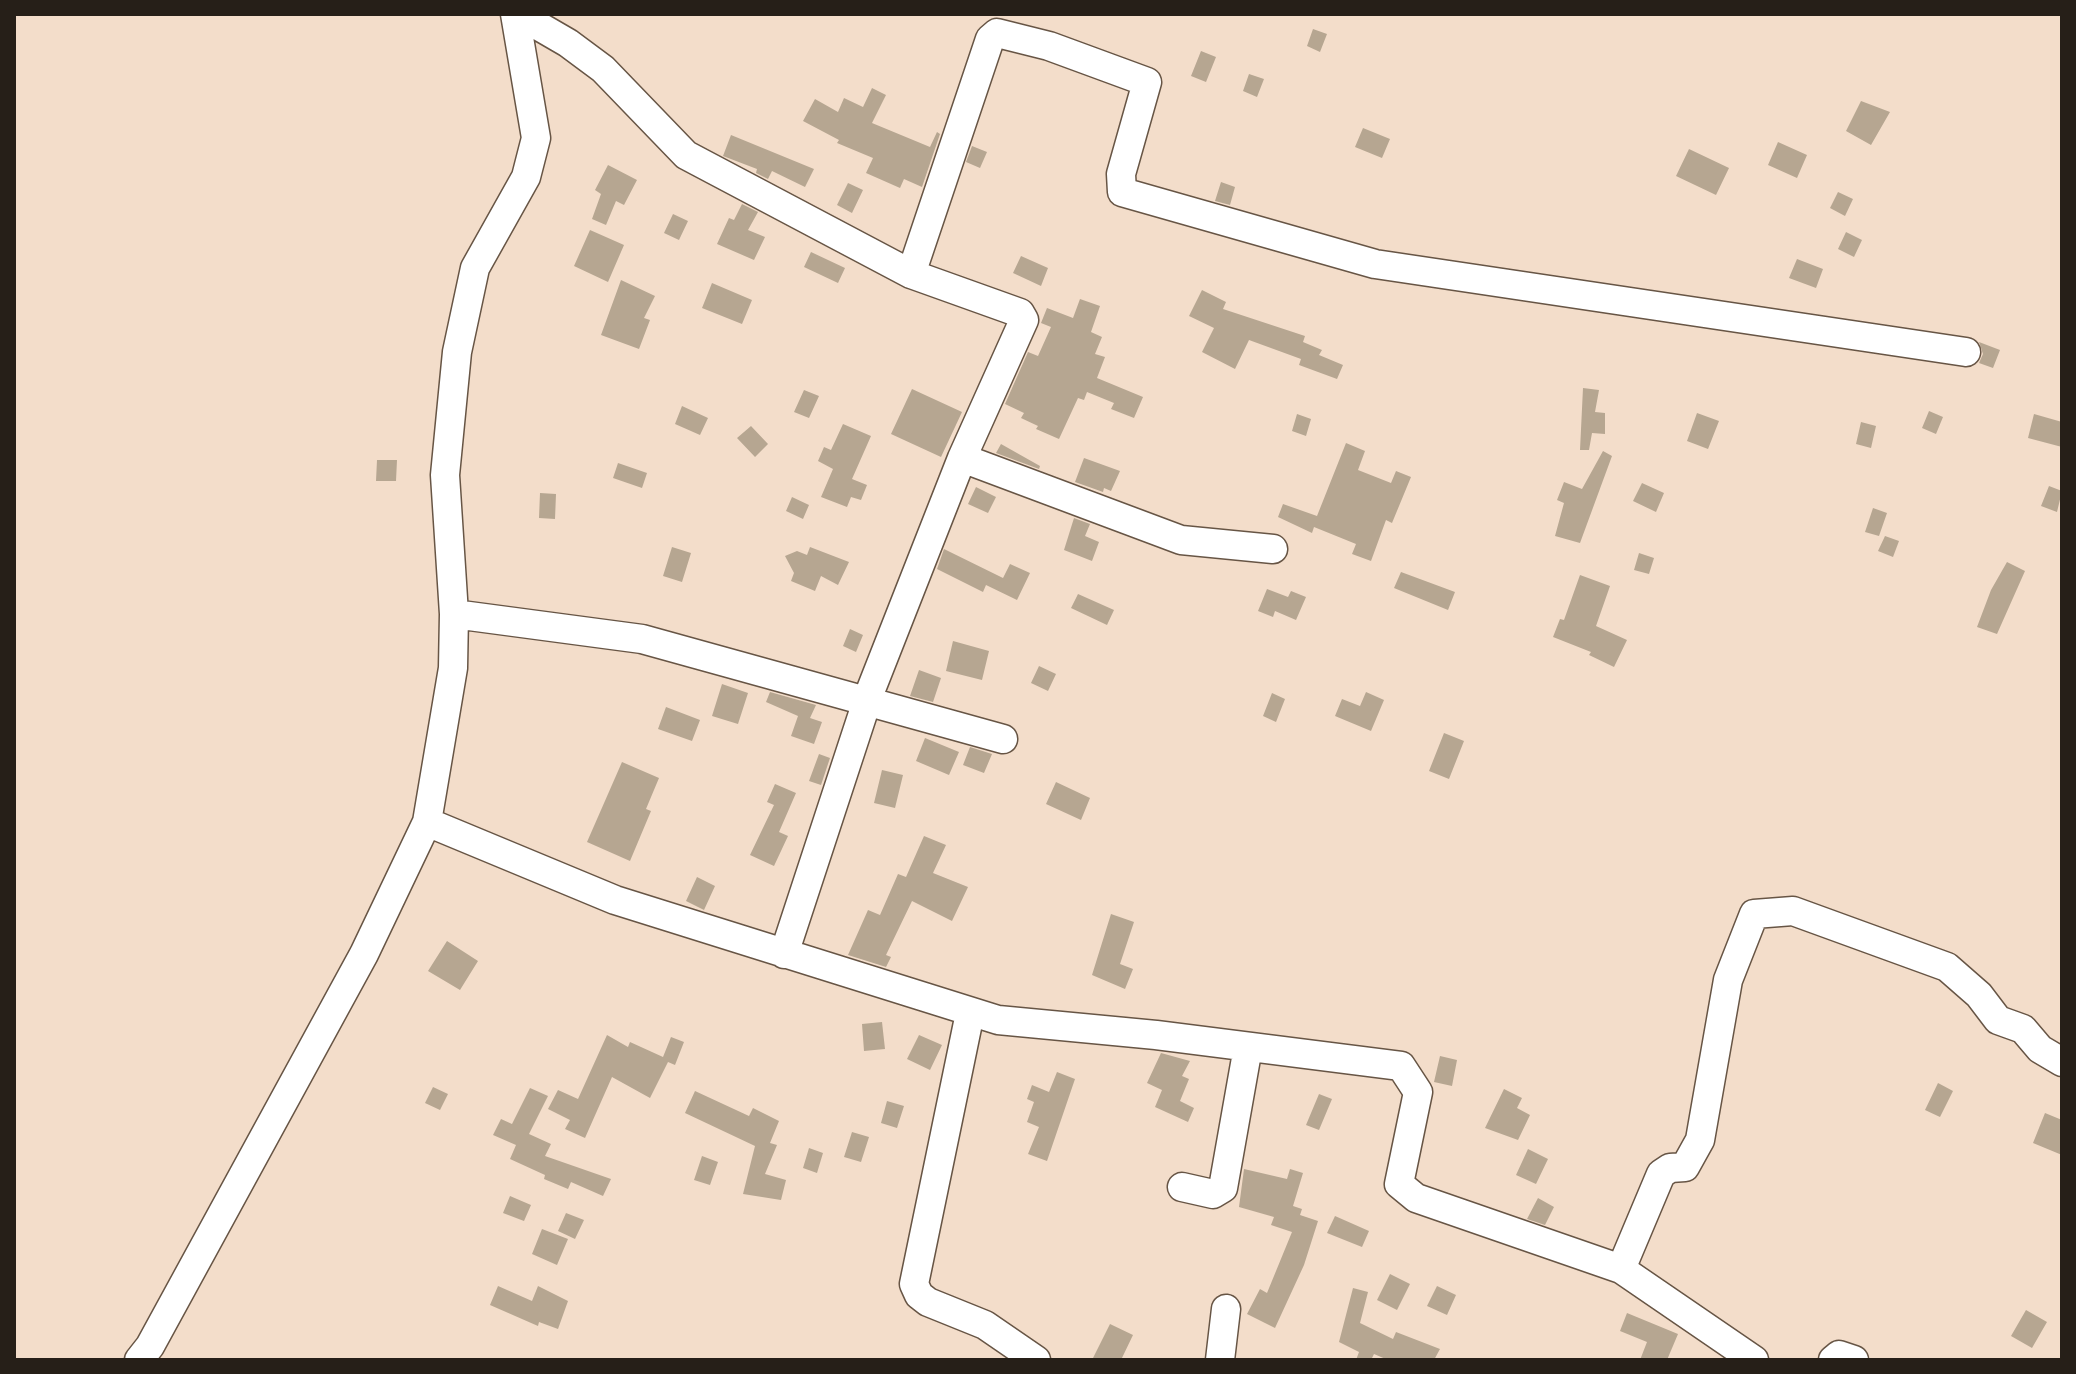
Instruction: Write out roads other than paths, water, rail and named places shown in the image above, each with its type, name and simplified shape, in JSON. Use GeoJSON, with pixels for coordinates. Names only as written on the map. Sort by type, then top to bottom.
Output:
{"type":"FeatureCollection","features":[{"type":"Feature","properties":{"kind":"street"},"geometry":{"type":"LineString","coordinates":[[517,14],[568,43],[603,69],[686,155],[911,274],[1020,313],[1024,320],[962,458],[867,701],[784,954]]}},
{"type":"Feature","properties":{"kind":"street"},"geometry":{"type":"LineString","coordinates":[[139,1360],[150,1346],[364,954],[427,822],[453,668],[454,614],[445,475],[457,352],[475,268],[526,177],[536,138],[517,14]]}},
{"type":"Feature","properties":{"kind":"street"},"geometry":{"type":"LineString","coordinates":[[911,274],[990,39],[997,33],[1049,46],[1147,82],[1121,174],[1122,192],[1375,264],[1966,352]]}},
{"type":"Feature","properties":{"kind":"street"},"geometry":{"type":"LineString","coordinates":[[962,458],[1181,540],[1273,549]]}},
{"type":"Feature","properties":{"kind":"street"},"geometry":{"type":"LineString","coordinates":[[454,614],[642,639],[1003,739]]}},
{"type":"Feature","properties":{"kind":"street"},"geometry":{"type":"LineString","coordinates":[[427,822],[615,900],[970,1013],[998,1020],[1401,1066],[1418,1092],[1399,1184],[1416,1198],[1621,1269],[1754,1360]]}},
{"type":"Feature","properties":{"kind":"street"},"geometry":{"type":"LineString","coordinates":[[1621,1269],[1661,1174],[1670,1168],[1685,1167],[1700,1140],[1709,1104],[1728,980],[1754,914],[1793,911],[1947,967],[1979,995],[1998,1020],[2023,1029],[2040,1049],[2062,1062]]}},
{"type":"Feature","properties":{"kind":"street"},"geometry":{"type":"LineString","coordinates":[[970,1013],[914,1284],[919,1295],[928,1302],[985,1325],[1036,1360]]}},
{"type":"Feature","properties":{"kind":"street"},"geometry":{"type":"LineString","coordinates":[[1182,1187],[1213,1194],[1223,1188],[1248,1047]]}},
{"type":"Feature","properties":{"kind":"street"},"geometry":{"type":"LineString","coordinates":[[1220,1360],[1226,1309]]}},
{"type":"Feature","properties":{"kind":"street"},"geometry":{"type":"LineString","coordinates":[[1833,1360],[1839,1355],[1854,1360]]}}]}
